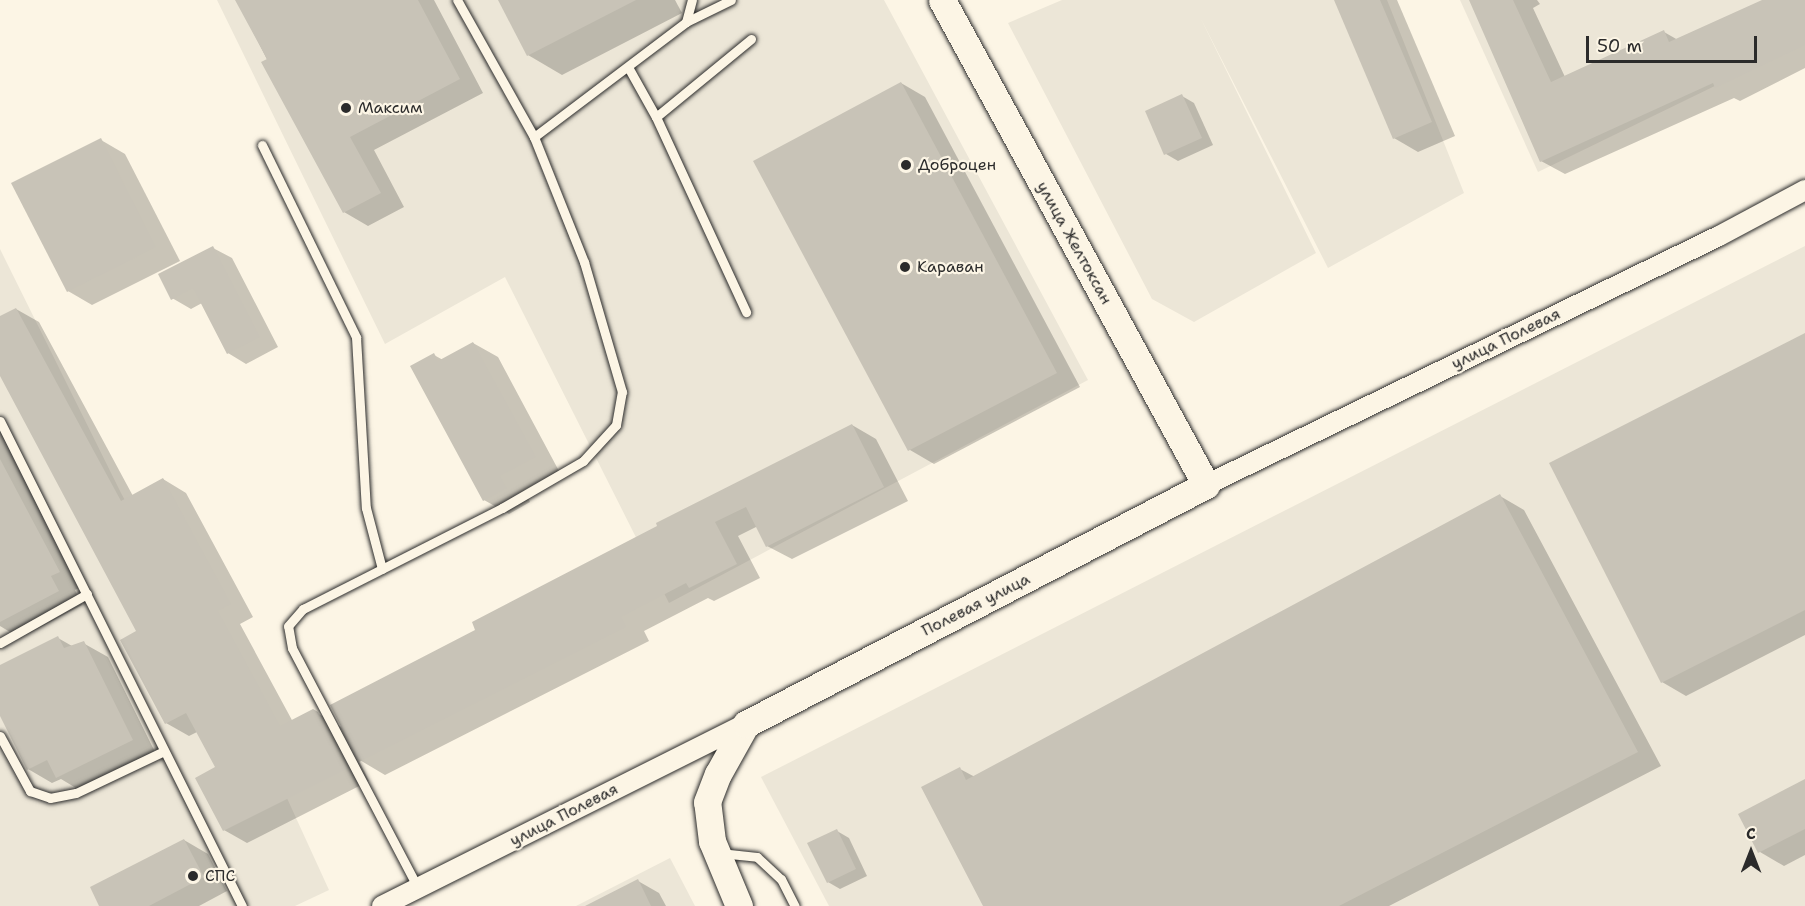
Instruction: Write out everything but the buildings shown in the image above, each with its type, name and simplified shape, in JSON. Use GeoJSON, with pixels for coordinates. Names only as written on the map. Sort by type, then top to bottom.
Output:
{"type":"FeatureCollection","features":[{"type":"Feature","properties":{"kind":"street","name":"улица Желтоксан"},"geometry":{"type":"LineString","coordinates":[[942,0],[1206,485]]}},
{"type":"Feature","properties":{"kind":"street","name":"улица Полевая"},"geometry":{"type":"LineString","coordinates":[[1206,485],[1719,236],[1805,190]]}},
{"type":"Feature","properties":{"kind":"street","name":"Полевая улица"},"geometry":{"type":"LineString","coordinates":[[746,724],[1206,485]]}},
{"type":"Feature","properties":{"kind":"street","name":"улица Полевая"},"geometry":{"type":"LineString","coordinates":[[382,906],[746,724]]}},
{"type":"Feature","properties":{"kind":"street"},"geometry":{"type":"LineString","coordinates":[[739,906],[717,853],[707,802],[718,774],[746,724]]}},
{"type":"Feature","properties":{"kind":"lane"},"geometry":{"type":"LineString","coordinates":[[418,888],[292,648],[288,626],[303,609],[502,508],[583,460],[616,425],[622,392],[584,262],[534,136],[457,0]]}},
{"type":"Feature","properties":{"kind":"lane"},"geometry":{"type":"LineString","coordinates":[[686,22],[692,0]]}},
{"type":"Feature","properties":{"kind":"lane"},"geometry":{"type":"LineString","coordinates":[[534,136],[686,22],[731,0]]}},
{"type":"Feature","properties":{"kind":"lane"},"geometry":{"type":"LineString","coordinates":[[656,117],[751,39]]}},
{"type":"Feature","properties":{"kind":"lane"},"geometry":{"type":"LineString","coordinates":[[628,67],[656,117],[746,312]]}},
{"type":"Feature","properties":{"kind":"lane"},"geometry":{"type":"LineString","coordinates":[[262,145],[356,337],[366,508],[382,569]]}},
{"type":"Feature","properties":{"kind":"lane"},"geometry":{"type":"LineString","coordinates":[[0,422],[87,594],[162,752],[242,906]]}},
{"type":"Feature","properties":{"kind":"lane"},"geometry":{"type":"LineString","coordinates":[[0,643],[87,594]]}},
{"type":"Feature","properties":{"kind":"lane"},"geometry":{"type":"LineString","coordinates":[[0,736],[30,791],[50,798],[76,793],[162,752]]}},
{"type":"Feature","properties":{"kind":"lane"},"geometry":{"type":"LineString","coordinates":[[717,853],[758,857],[781,879],[795,906]]}},
{"type":"Feature","properties":{"kind":"shaded area"},"geometry":{"type":"Polygon","coordinates":[[[217,0],[884,0],[1088,380],[669,603],[505,277],[385,344],[217,0]]]}},
{"type":"Feature","properties":{"kind":"shaded area"},"geometry":{"type":"Polygon","coordinates":[[[1062,0],[1387,0],[1464,193],[1328,268],[1201,19],[1316,253],[1194,322],[1152,299],[1008,23],[1062,0]]]}},
{"type":"Feature","properties":{"kind":"shaded area"},"geometry":{"type":"Polygon","coordinates":[[[1460,0],[1805,0],[1805,42],[1538,172],[1460,0]]]}},
{"type":"Feature","properties":{"kind":"shaded area"},"geometry":{"type":"Polygon","coordinates":[[[1805,246],[1805,906],[829,906],[761,777],[1805,246]]]}},
{"type":"Feature","properties":{"kind":"shaded area"},"geometry":{"type":"Polygon","coordinates":[[[0,249],[121,493],[286,796],[329,890],[295,906],[0,906],[0,249]]]}},
{"type":"Feature","properties":{"kind":"shaded area"},"geometry":{"type":"Polygon","coordinates":[[[670,858],[695,906],[576,906],[670,858]]]}},
{"type":"Feature","properties":{"kind":"place","name":"Максим"},"geometry":{"type":"Point","coordinates":[346,108]}},
{"type":"Feature","properties":{"kind":"place","name":"Доброцен"},"geometry":{"type":"Point","coordinates":[906,165]}},
{"type":"Feature","properties":{"kind":"place","name":"Караван"},"geometry":{"type":"Point","coordinates":[905,267]}},
{"type":"Feature","properties":{"kind":"place","name":"СПС"},"geometry":{"type":"Point","coordinates":[193,876]}}]}
